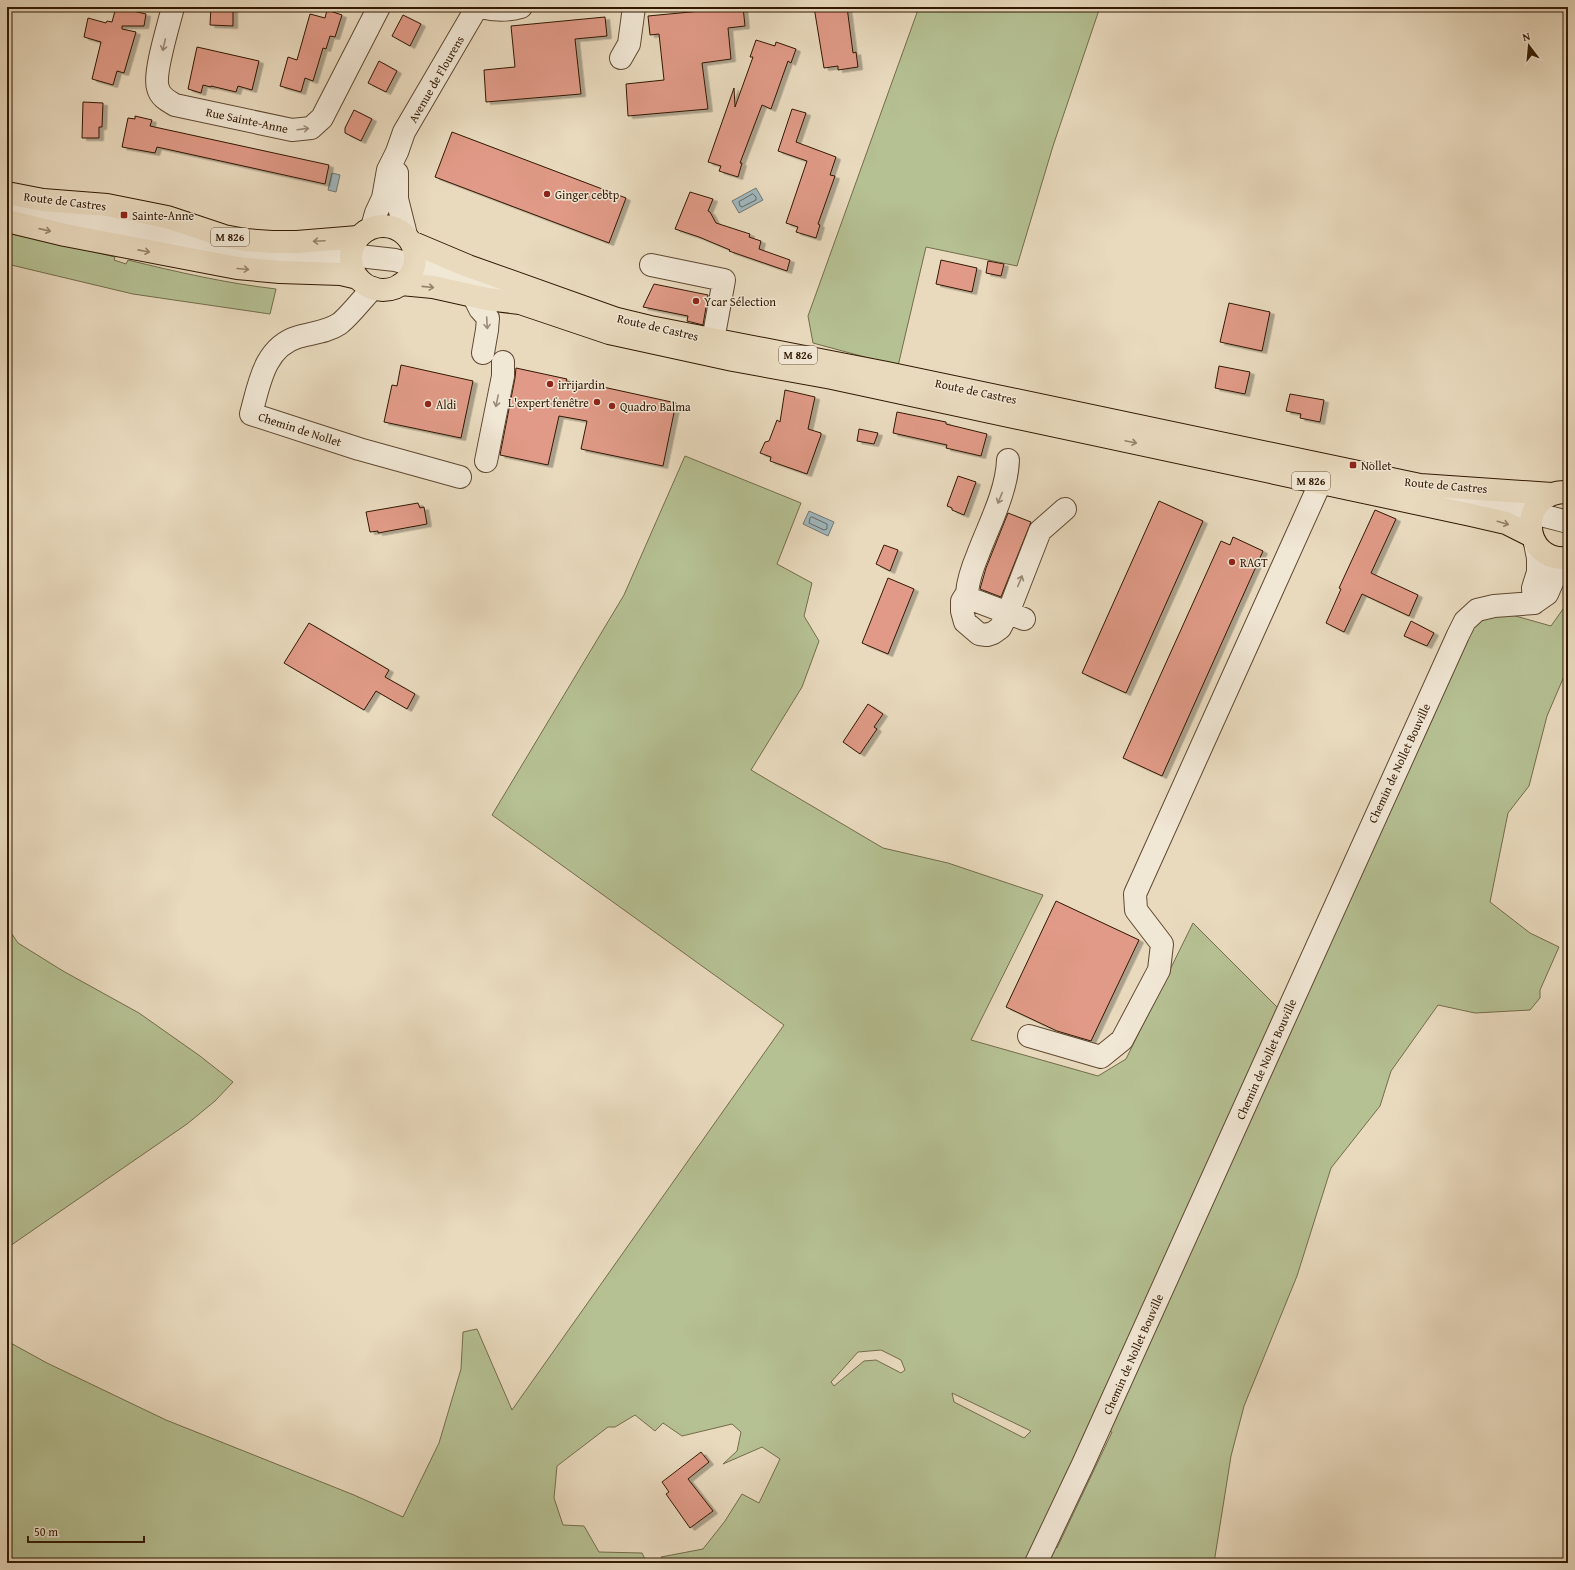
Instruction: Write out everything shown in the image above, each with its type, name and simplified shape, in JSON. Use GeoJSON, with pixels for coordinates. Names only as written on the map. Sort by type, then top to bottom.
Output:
{"type":"FeatureCollection","features":[{"type":"Feature","properties":{"kind":"main road","name":"Route de Castres"},"geometry":{"type":"LineString","coordinates":[[7,193],[43,200],[107,206],[167,217],[224,236],[245,240],[297,242],[360,240]]}},
{"type":"Feature","properties":{"kind":"main road","name":"M 826"},"geometry":{"type":"LineString","coordinates":[[7,221],[65,235],[237,268],[280,272],[341,274],[387,289],[401,284]]}},
{"type":"Feature","properties":{"kind":"main road","name":"M 826"},"geometry":{"type":"LineString","coordinates":[[360,240],[386,226],[393,227],[408,238]]}},
{"type":"Feature","properties":{"kind":"main road"},"geometry":{"type":"LineString","coordinates":[[401,284],[409,276],[414,265],[415,253],[408,238]]}},
{"type":"Feature","properties":{"kind":"main road","name":"Route de Castres"},"geometry":{"type":"LineString","coordinates":[[408,238],[468,266],[617,319],[713,340],[829,361],[1420,485],[1560,493]]}},
{"type":"Feature","properties":{"kind":"main road"},"geometry":{"type":"LineString","coordinates":[[360,240],[352,267],[365,283]]}},
{"type":"Feature","properties":{"kind":"main road","name":"Route de Castres"},"geometry":{"type":"LineString","coordinates":[[401,284],[472,289],[520,303],[609,333],[674,348],[832,378],[1506,523],[1534,540],[1544,553],[1553,557],[1568,558]]}},
{"type":"Feature","properties":{"kind":"main road"},"geometry":{"type":"LineString","coordinates":[[1534,540],[1530,524],[1533,512],[1543,499],[1560,493]]}},
{"type":"Feature","properties":{"kind":"street","name":"Rue Sainte-Anne"},"geometry":{"type":"LineString","coordinates":[[173,7],[157,75],[158,89],[164,98],[175,105],[292,130],[311,128],[322,118],[379,7]]}},
{"type":"Feature","properties":{"kind":"street"},"geometry":{"type":"LineString","coordinates":[[473,9],[502,10],[521,7]]}},
{"type":"Feature","properties":{"kind":"street"},"geometry":{"type":"LineString","coordinates":[[621,58],[629,44],[634,7]]}},
{"type":"Feature","properties":{"kind":"street","name":"Avenue de Flourens"},"geometry":{"type":"LineString","coordinates":[[360,240],[383,198],[388,170],[397,152],[404,132],[473,9]]}},
{"type":"Feature","properties":{"kind":"street","name":"Avenue de Flourens"},"geometry":{"type":"LineString","coordinates":[[397,152],[396,199],[408,238]]}},
{"type":"Feature","properties":{"kind":"street"},"geometry":{"type":"LineString","coordinates":[[7,205],[146,231],[242,254],[286,256],[360,240],[395,260],[414,265],[472,289],[546,302],[626,330],[706,347],[841,372],[1087,424],[1134,425]]}},
{"type":"Feature","properties":{"kind":"street"},"geometry":{"type":"LineString","coordinates":[[651,265],[724,280],[713,340]]}},
{"type":"Feature","properties":{"kind":"street","name":"Chemin de Nollet"},"geometry":{"type":"LineString","coordinates":[[365,283],[340,324],[319,333],[297,337],[282,345],[272,355],[264,367],[251,414],[359,448],[460,477]]}},
{"type":"Feature","properties":{"kind":"street"},"geometry":{"type":"LineString","coordinates":[[472,289],[480,309],[488,318],[488,330],[483,353]]}},
{"type":"Feature","properties":{"kind":"street"},"geometry":{"type":"LineString","coordinates":[[486,461],[503,376],[503,362]]}},
{"type":"Feature","properties":{"kind":"street"},"geometry":{"type":"LineString","coordinates":[[1152,447],[1182,446],[1396,490],[1441,498],[1498,504],[1568,522]]}},
{"type":"Feature","properties":{"kind":"street"},"geometry":{"type":"LineString","coordinates":[[1008,460],[1008,468],[1003,490],[973,566],[969,596],[962,601],[962,610],[965,622],[979,634],[987,635],[993,633],[1016,616],[1040,531],[1064,509]]}},
{"type":"Feature","properties":{"kind":"street"},"geometry":{"type":"LineString","coordinates":[[1420,485],[1466,500]]}},
{"type":"Feature","properties":{"kind":"street"},"geometry":{"type":"LineString","coordinates":[[1029,1036],[1101,1057],[1122,1040],[1159,970],[1162,944],[1136,910],[1135,894],[1146,865],[1318,488]]}},
{"type":"Feature","properties":{"kind":"street"},"geometry":{"type":"LineString","coordinates":[[1534,540],[1538,558],[1538,572],[1533,588],[1534,603]]}},
{"type":"Feature","properties":{"kind":"street"},"geometry":{"type":"LineString","coordinates":[[1534,603],[1547,594],[1554,578],[1561,568],[1568,562]]}},
{"type":"Feature","properties":{"kind":"street"},"geometry":{"type":"LineString","coordinates":[[969,596],[1016,616]]}},
{"type":"Feature","properties":{"kind":"street","name":"Chemin de Nollet Bouville"},"geometry":{"type":"LineString","coordinates":[[1036,1563],[1084,1464],[1465,621],[1477,610],[1494,606],[1534,603]]}},
{"type":"Feature","properties":{"kind":"green space"},"geometry":{"type":"Polygon","coordinates":[[[919,7],[1100,7],[1053,146],[1017,266],[926,247],[898,366],[813,343],[808,316],[919,7]]]}},
{"type":"Feature","properties":{"kind":"green space"},"geometry":{"type":"Polygon","coordinates":[[[7,233],[115,257],[114,260],[126,264],[128,260],[201,277],[276,289],[270,314],[133,294],[7,264],[7,233]]]}},
{"type":"Feature","properties":{"kind":"green space"},"geometry":{"type":"Polygon","coordinates":[[[685,456],[801,503],[777,564],[812,583],[804,616],[819,641],[802,687],[751,770],[883,848],[948,863],[1043,895],[971,1040],[1098,1076],[1126,1059],[1193,923],[1281,1011],[1346,907],[1432,720],[1467,635],[1483,615],[1512,615],[1551,626],[1568,602],[1568,667],[1547,716],[1529,786],[1508,813],[1490,902],[1530,933],[1559,947],[1540,990],[1540,998],[1530,1010],[1475,1013],[1438,1005],[1391,1071],[1380,1106],[1331,1168],[1297,1276],[1244,1406],[1231,1456],[1214,1563],[667,1563],[661,1557],[703,1549],[725,1521],[742,1494],[759,1503],[780,1459],[762,1447],[723,1464],[737,1451],[741,1432],[732,1424],[682,1436],[663,1423],[655,1431],[635,1415],[615,1427],[608,1427],[557,1466],[554,1498],[563,1525],[584,1526],[599,1552],[642,1553],[647,1563],[7,1563],[7,1341],[47,1363],[166,1420],[354,1495],[403,1517],[439,1443],[461,1369],[463,1332],[477,1329],[512,1410],[784,1025],[492,815],[624,595],[685,456]],[[881,1350],[858,1352],[831,1382],[834,1386],[864,1361],[876,1360],[901,1373],[905,1370],[901,1360],[881,1350]],[[952,1393],[954,1402],[1024,1438],[1031,1431],[952,1393]],[[1102,1428],[1041,1541],[1057,1548],[1112,1432],[1102,1428]]]}},
{"type":"Feature","properties":{"kind":"green space"},"geometry":{"type":"Polygon","coordinates":[[[7,927],[18,943],[63,971],[139,1013],[200,1056],[233,1082],[215,1101],[187,1124],[7,1248],[7,927]]]}},
{"type":"Feature","properties":{"kind":"water"},"geometry":{"type":"Polygon","coordinates":[[[332,173],[340,175],[336,192],[328,190],[332,173]]]}},
{"type":"Feature","properties":{"kind":"water"},"geometry":{"type":"Polygon","coordinates":[[[756,188],[763,200],[739,213],[732,201],[756,188]]]}},
{"type":"Feature","properties":{"kind":"water"},"geometry":{"type":"Polygon","coordinates":[[[809,511],[834,522],[828,536],[803,524],[809,511]]]}},
{"type":"Feature","properties":{"kind":"building"},"geometry":{"type":"Polygon","coordinates":[[[116,7],[146,14],[144,26],[122,26],[122,29],[136,32],[124,73],[117,71],[113,85],[92,79],[101,42],[84,37],[88,18],[106,23],[107,21],[112,22],[116,7]]]}},
{"type":"Feature","properties":{"kind":"building"},"geometry":{"type":"Polygon","coordinates":[[[211,7],[233,7],[233,26],[210,25],[211,7]]]}},
{"type":"Feature","properties":{"kind":"building"},"geometry":{"type":"Polygon","coordinates":[[[743,7],[745,26],[728,28],[731,59],[702,63],[708,109],[628,116],[626,84],[664,80],[659,34],[650,35],[648,16],[743,7]]]}},
{"type":"Feature","properties":{"kind":"building"},"geometry":{"type":"Polygon","coordinates":[[[814,7],[847,7],[853,53],[856,52],[858,67],[838,70],[838,66],[824,68],[814,7]]]}},
{"type":"Feature","properties":{"kind":"building"},"geometry":{"type":"Polygon","coordinates":[[[327,10],[342,15],[335,37],[330,36],[326,49],[323,48],[313,81],[305,78],[301,92],[280,86],[288,57],[297,60],[310,14],[325,18],[327,10]]]}},
{"type":"Feature","properties":{"kind":"building"},"geometry":{"type":"Polygon","coordinates":[[[403,15],[421,24],[410,46],[392,36],[403,15]]]}},
{"type":"Feature","properties":{"kind":"building"},"geometry":{"type":"Polygon","coordinates":[[[605,17],[607,36],[575,39],[581,94],[486,102],[484,70],[515,67],[511,26],[605,17]]]}},
{"type":"Feature","properties":{"kind":"building"},"geometry":{"type":"Polygon","coordinates":[[[756,40],[775,46],[776,42],[796,49],[791,63],[788,61],[771,109],[762,105],[740,163],[742,163],[738,177],[719,171],[721,166],[708,162],[734,88],[735,107],[753,57],[750,57],[756,40]]]}},
{"type":"Feature","properties":{"kind":"building"},"geometry":{"type":"Polygon","coordinates":[[[197,47],[259,61],[252,90],[238,86],[236,92],[203,85],[201,93],[188,89],[197,47]]]}},
{"type":"Feature","properties":{"kind":"building"},"geometry":{"type":"Polygon","coordinates":[[[379,61],[397,71],[386,92],[368,83],[379,61]]]}},
{"type":"Feature","properties":{"kind":"building"},"geometry":{"type":"Polygon","coordinates":[[[83,102],[103,103],[102,127],[99,127],[99,138],[82,138],[83,102]]]}},
{"type":"Feature","properties":{"kind":"building"},"geometry":{"type":"Polygon","coordinates":[[[792,109],[806,113],[796,142],[836,157],[830,175],[835,176],[818,224],[820,225],[816,238],[796,232],[798,227],[786,223],[807,161],[778,151],[792,109]]]}},
{"type":"Feature","properties":{"kind":"building"},"geometry":{"type":"Polygon","coordinates":[[[354,110],[372,119],[361,141],[345,133],[345,128],[354,110]]]}},
{"type":"Feature","properties":{"kind":"building"},"geometry":{"type":"Polygon","coordinates":[[[135,116],[152,120],[150,126],[329,165],[325,184],[157,147],[155,153],[122,147],[128,118],[135,119],[135,116]]]}},
{"type":"Feature","properties":{"kind":"building","name":"Ginger cebtp"},"geometry":{"type":"Polygon","coordinates":[[[452,132],[626,198],[609,243],[435,177],[452,132]]]}},
{"type":"Feature","properties":{"kind":"building"},"geometry":{"type":"Polygon","coordinates":[[[690,192],[713,199],[708,211],[716,223],[750,234],[749,237],[761,241],[759,249],[790,260],[787,271],[729,251],[730,250],[699,237],[675,229],[690,192]]]}},
{"type":"Feature","properties":{"kind":"building"},"geometry":{"type":"Polygon","coordinates":[[[941,260],[977,268],[972,292],[936,284],[941,260]]]}},
{"type":"Feature","properties":{"kind":"building"},"geometry":{"type":"Polygon","coordinates":[[[988,261],[1004,264],[1001,276],[986,273],[988,261]]]}},
{"type":"Feature","properties":{"kind":"building"},"geometry":{"type":"Polygon","coordinates":[[[654,284],[708,295],[703,325],[687,321],[688,316],[643,307],[654,284]]]}},
{"type":"Feature","properties":{"kind":"building"},"geometry":{"type":"Polygon","coordinates":[[[1229,303],[1270,312],[1262,351],[1220,342],[1229,303]]]}},
{"type":"Feature","properties":{"kind":"building","name":"Aldi"},"geometry":{"type":"Polygon","coordinates":[[[401,365],[473,381],[461,438],[384,422],[392,385],[397,386],[401,365]]]}},
{"type":"Feature","properties":{"kind":"building"},"geometry":{"type":"Polygon","coordinates":[[[1219,366],[1250,372],[1245,394],[1215,388],[1219,366]]]}},
{"type":"Feature","properties":{"kind":"building"},"geometry":{"type":"Polygon","coordinates":[[[516,368],[567,379],[566,381],[594,387],[594,385],[676,403],[663,466],[581,449],[587,421],[559,416],[548,465],[500,455],[516,368]]]}},
{"type":"Feature","properties":{"kind":"building"},"geometry":{"type":"Polygon","coordinates":[[[785,390],[815,397],[808,429],[821,433],[821,435],[807,474],[770,461],[771,457],[760,453],[765,442],[769,441],[777,420],[780,422],[785,390]]]}},
{"type":"Feature","properties":{"kind":"building"},"geometry":{"type":"Polygon","coordinates":[[[1290,394],[1324,400],[1320,422],[1300,418],[1301,414],[1286,411],[1290,394]]]}},
{"type":"Feature","properties":{"kind":"building"},"geometry":{"type":"Polygon","coordinates":[[[897,412],[946,422],[946,424],[987,434],[981,456],[946,448],[947,445],[893,433],[897,412]]]}},
{"type":"Feature","properties":{"kind":"building"},"geometry":{"type":"Polygon","coordinates":[[[859,429],[878,433],[874,444],[857,441],[859,429]]]}},
{"type":"Feature","properties":{"kind":"building"},"geometry":{"type":"Polygon","coordinates":[[[958,476],[976,482],[964,515],[947,506],[958,476]]]}},
{"type":"Feature","properties":{"kind":"building"},"geometry":{"type":"Polygon","coordinates":[[[1159,501],[1203,521],[1126,693],[1082,673],[1159,501]]]}},
{"type":"Feature","properties":{"kind":"building"},"geometry":{"type":"Polygon","coordinates":[[[418,503],[420,508],[424,507],[427,524],[378,533],[378,531],[370,532],[366,512],[418,503]]]}},
{"type":"Feature","properties":{"kind":"building"},"geometry":{"type":"Polygon","coordinates":[[[1375,510],[1396,519],[1371,573],[1418,595],[1409,616],[1362,594],[1344,632],[1326,623],[1341,589],[1339,588],[1375,510]]]}},
{"type":"Feature","properties":{"kind":"building"},"geometry":{"type":"Polygon","coordinates":[[[1008,513],[1031,522],[1001,597],[980,589],[986,568],[1008,513]]]}},
{"type":"Feature","properties":{"kind":"building"},"geometry":{"type":"Polygon","coordinates":[[[1233,537],[1263,551],[1162,776],[1123,758],[1221,541],[1230,545],[1233,537]]]}},
{"type":"Feature","properties":{"kind":"building"},"geometry":{"type":"Polygon","coordinates":[[[884,545],[898,550],[890,571],[876,564],[884,545]]]}},
{"type":"Feature","properties":{"kind":"building"},"geometry":{"type":"Polygon","coordinates":[[[888,578],[914,589],[888,654],[862,643],[888,578]]]}},
{"type":"Feature","properties":{"kind":"building"},"geometry":{"type":"Polygon","coordinates":[[[1411,621],[1434,633],[1427,646],[1404,636],[1411,621]]]}},
{"type":"Feature","properties":{"kind":"building"},"geometry":{"type":"Polygon","coordinates":[[[309,623],[389,670],[385,677],[415,694],[407,709],[376,691],[364,710],[284,663],[309,623]]]}},
{"type":"Feature","properties":{"kind":"building"},"geometry":{"type":"Polygon","coordinates":[[[868,704],[883,714],[874,727],[877,729],[860,754],[843,742],[868,704]]]}},
{"type":"Feature","properties":{"kind":"building"},"geometry":{"type":"Polygon","coordinates":[[[1056,901],[1139,940],[1091,1041],[1057,1031],[1006,1007],[1056,901]]]}},
{"type":"Feature","properties":{"kind":"building"},"geometry":{"type":"Polygon","coordinates":[[[701,1452],[709,1462],[688,1479],[713,1511],[690,1528],[666,1494],[669,1492],[662,1482],[701,1452]]]}},
{"type":"Feature","properties":{"kind":"place","name":"Ginger cebtp"},"geometry":{"type":"Point","coordinates":[547,194]}},
{"type":"Feature","properties":{"kind":"place","name":"Sainte-Anne"},"geometry":{"type":"Point","coordinates":[124,215]}},
{"type":"Feature","properties":{"kind":"place","name":"Ycar Sélection"},"geometry":{"type":"Point","coordinates":[696,301]}},
{"type":"Feature","properties":{"kind":"place","name":"irrijardin"},"geometry":{"type":"Point","coordinates":[550,384]}},
{"type":"Feature","properties":{"kind":"place","name":"L'expert fenêtre"},"geometry":{"type":"Point","coordinates":[597,402]}},
{"type":"Feature","properties":{"kind":"place","name":"Aldi"},"geometry":{"type":"Point","coordinates":[428,404]}},
{"type":"Feature","properties":{"kind":"place","name":"Quadro Balma"},"geometry":{"type":"Point","coordinates":[612,406]}},
{"type":"Feature","properties":{"kind":"place","name":"Nollet"},"geometry":{"type":"Point","coordinates":[1353,465]}},
{"type":"Feature","properties":{"kind":"place","name":"RAGT"},"geometry":{"type":"Point","coordinates":[1232,562]}}]}
